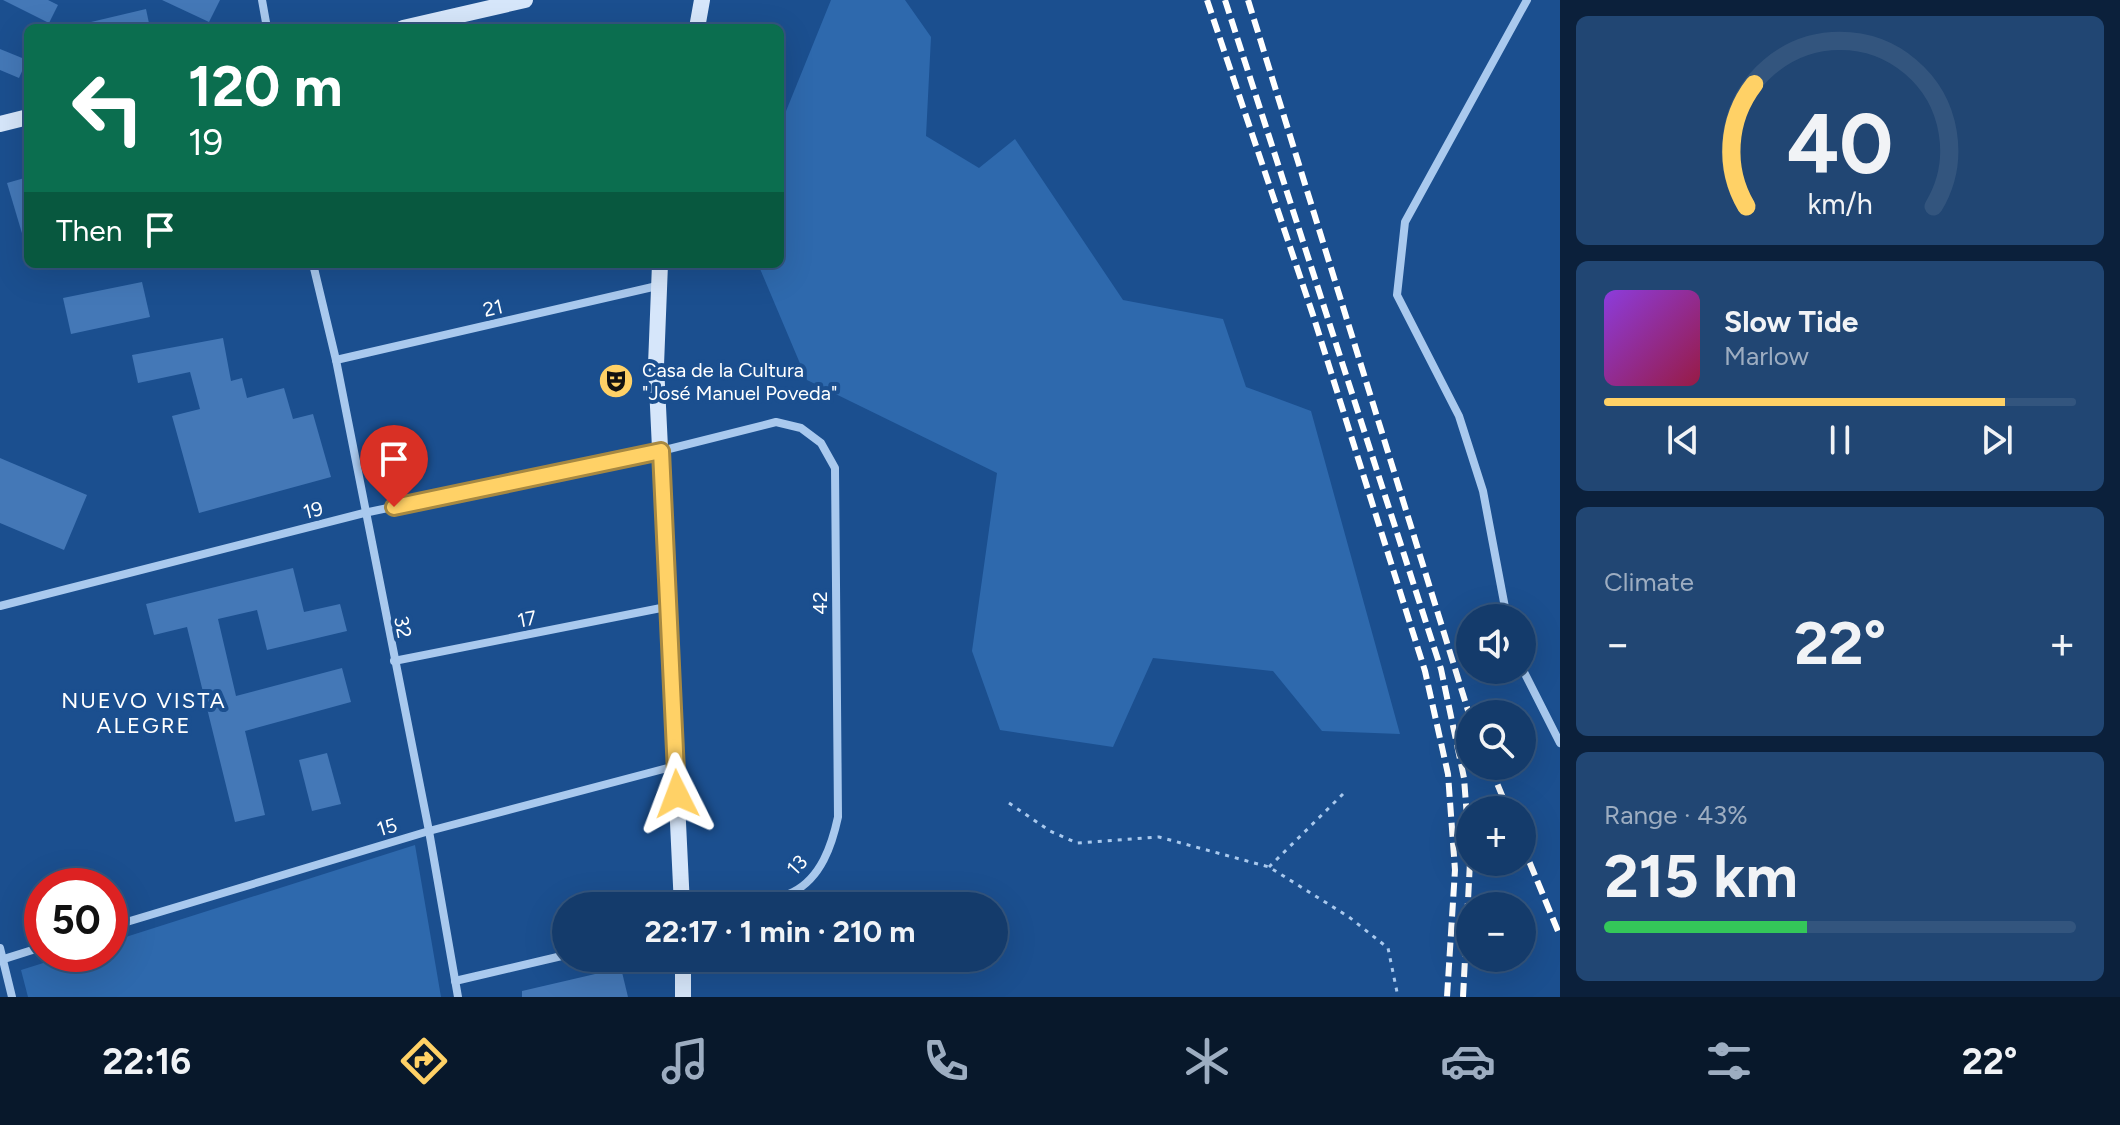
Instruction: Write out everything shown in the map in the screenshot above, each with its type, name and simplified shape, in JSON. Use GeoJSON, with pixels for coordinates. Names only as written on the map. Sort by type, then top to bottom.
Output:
{"type":"FeatureCollection","features":[{"type":"Feature","properties":{"kind":"main road"},"geometry":{"type":"LineString","coordinates":[[420,24],[525,0]]}},
{"type":"Feature","properties":{"kind":"main road"},"geometry":{"type":"LineString","coordinates":[[698,24],[702,0]]}},
{"type":"Feature","properties":{"kind":"main road"},"geometry":{"type":"LineString","coordinates":[[0,124],[24,118]]}},
{"type":"Feature","properties":{"kind":"main road"},"geometry":{"type":"LineString","coordinates":[[659,268],[656,365],[681,892]]}},
{"type":"Feature","properties":{"kind":"main road"},"geometry":{"type":"LineString","coordinates":[[683,972],[683,997]]}},
{"type":"Feature","properties":{"kind":"street"},"geometry":{"type":"LineString","coordinates":[[262,0],[266,24]]}},
{"type":"Feature","properties":{"kind":"street"},"geometry":{"type":"LineString","coordinates":[[1504,604],[1483,491],[1459,416],[1397,295],[1405,222],[1527,0]]}},
{"type":"Feature","properties":{"kind":"street","name":"32"},"geometry":{"type":"LineString","coordinates":[[314,268],[336,360],[429,831],[458,997]]}},
{"type":"Feature","properties":{"kind":"street","name":"21"},"geometry":{"type":"LineString","coordinates":[[336,360],[657,286]]}},
{"type":"Feature","properties":{"kind":"street","name":"19"},"geometry":{"type":"LineString","coordinates":[[0,606],[364,513],[661,451],[776,422]]}},
{"type":"Feature","properties":{"kind":"street","name":"42"},"geometry":{"type":"LineString","coordinates":[[776,422],[801,428],[821,443],[835,468],[838,817]]}},
{"type":"Feature","properties":{"kind":"street","name":"17"},"geometry":{"type":"LineString","coordinates":[[394,661],[666,607]]}},
{"type":"Feature","properties":{"kind":"street"},"geometry":{"type":"LineString","coordinates":[[1530,684],[1560,743]]}},
{"type":"Feature","properties":{"kind":"street","name":"15"},"geometry":{"type":"LineString","coordinates":[[128,922],[429,831],[675,766]]}},
{"type":"Feature","properties":{"kind":"street","name":"13"},"geometry":{"type":"LineString","coordinates":[[793,892],[817,871],[832,843],[838,817]]}},
{"type":"Feature","properties":{"kind":"street"},"geometry":{"type":"LineString","coordinates":[[0,948],[12,997]]}},
{"type":"Feature","properties":{"kind":"street"},"geometry":{"type":"LineString","coordinates":[[1,959],[24,952]]}},
{"type":"Feature","properties":{"kind":"street"},"geometry":{"type":"LineString","coordinates":[[455,981],[552,958]]}},
{"type":"Feature","properties":{"kind":"path"},"geometry":{"type":"LineString","coordinates":[[1269,867],[1343,794]]}},
{"type":"Feature","properties":{"kind":"path"},"geometry":{"type":"LineString","coordinates":[[1009,803],[1050,831],[1077,843],[1159,837],[1269,867],[1349,917],[1388,948],[1398,997]]}},
{"type":"Feature","properties":{"kind":"shaded area"},"geometry":{"type":"Polygon","coordinates":[[[831,0],[905,0],[931,37],[926,136],[979,168],[1015,139],[1123,300],[1223,319],[1246,387],[1311,411],[1400,734],[1322,731],[1273,671],[1153,658],[1113,747],[1000,730],[972,651],[997,473],[807,380],[760,268],[784,268],[784,116],[831,0]]]}},
{"type":"Feature","properties":{"kind":"shaded area"},"geometry":{"type":"Polygon","coordinates":[[[415,845],[441,997],[28,997],[21,970],[24,969],[24,972],[128,972],[128,936],[415,845]]]}},
{"type":"Feature","properties":{"kind":"building"},"geometry":{"type":"Polygon","coordinates":[[[3,0],[48,0],[58,5],[49,23],[3,0]]]}},
{"type":"Feature","properties":{"kind":"building"},"geometry":{"type":"Polygon","coordinates":[[[162,0],[220,0],[209,22],[162,0]]]}},
{"type":"Feature","properties":{"kind":"building"},"geometry":{"type":"Polygon","coordinates":[[[146,9],[149,24],[91,24],[146,9]]]}},
{"type":"Feature","properties":{"kind":"building"},"geometry":{"type":"Polygon","coordinates":[[[0,49],[24,59],[19,78],[0,70],[0,49]]]}},
{"type":"Feature","properties":{"kind":"building"},"geometry":{"type":"Polygon","coordinates":[[[24,178],[24,240],[7,183],[24,178]]]}},
{"type":"Feature","properties":{"kind":"building"},"geometry":{"type":"Polygon","coordinates":[[[142,282],[150,317],[71,334],[63,298],[142,282]]]}},
{"type":"Feature","properties":{"kind":"building"},"geometry":{"type":"Polygon","coordinates":[[[223,338],[231,381],[242,378],[247,398],[284,388],[293,419],[313,414],[331,477],[199,513],[172,416],[200,409],[190,372],[138,383],[132,355],[223,338]]]}},
{"type":"Feature","properties":{"kind":"building"},"geometry":{"type":"Polygon","coordinates":[[[0,458],[87,495],[64,550],[0,523],[0,458]]]}},
{"type":"Feature","properties":{"kind":"building"},"geometry":{"type":"Polygon","coordinates":[[[293,568],[304,612],[340,604],[347,631],[267,650],[257,610],[218,619],[236,696],[342,668],[351,702],[245,731],[265,815],[235,822],[187,627],[154,635],[146,604],[293,568]]]}},
{"type":"Feature","properties":{"kind":"building"},"geometry":{"type":"Polygon","coordinates":[[[327,753],[341,804],[312,811],[299,760],[327,753]]]}},
{"type":"Feature","properties":{"kind":"building"},"geometry":{"type":"Polygon","coordinates":[[[604,972],[622,972],[628,997],[522,997],[522,991],[604,972]]]}},
{"type":"Feature","properties":{"kind":"railway"},"geometry":{"type":"LineString","coordinates":[[1207,0],[1313,315],[1425,671],[1448,774],[1455,870],[1447,997]]}},
{"type":"Feature","properties":{"kind":"railway"},"geometry":{"type":"LineString","coordinates":[[1225,0],[1441,669],[1465,796]]}},
{"type":"Feature","properties":{"kind":"railway"},"geometry":{"type":"LineString","coordinates":[[1248,0],[1465,700]]}},
{"type":"Feature","properties":{"kind":"railway"},"geometry":{"type":"LineString","coordinates":[[1496,780],[1502,796]]}},
{"type":"Feature","properties":{"kind":"railway"},"geometry":{"type":"LineString","coordinates":[[1463,997],[1469,876]]}},
{"type":"Feature","properties":{"kind":"railway"},"geometry":{"type":"LineString","coordinates":[[1535,876],[1560,936]]}},
{"type":"Feature","properties":{"kind":"place","name":"Casa de la Cultura \"José Manuel Poveda\""},"geometry":{"type":"Point","coordinates":[616,381]}},
{"type":"Feature","properties":{"kind":"district","name":"NUEVO VISTA ALEGRE"},"geometry":{"type":"Point","coordinates":[144,712]}},
{"type":"Feature","properties":{"kind":"route"},"geometry":{"type":"LineString","coordinates":[[394,507],[661,451],[677,794]]}}]}
